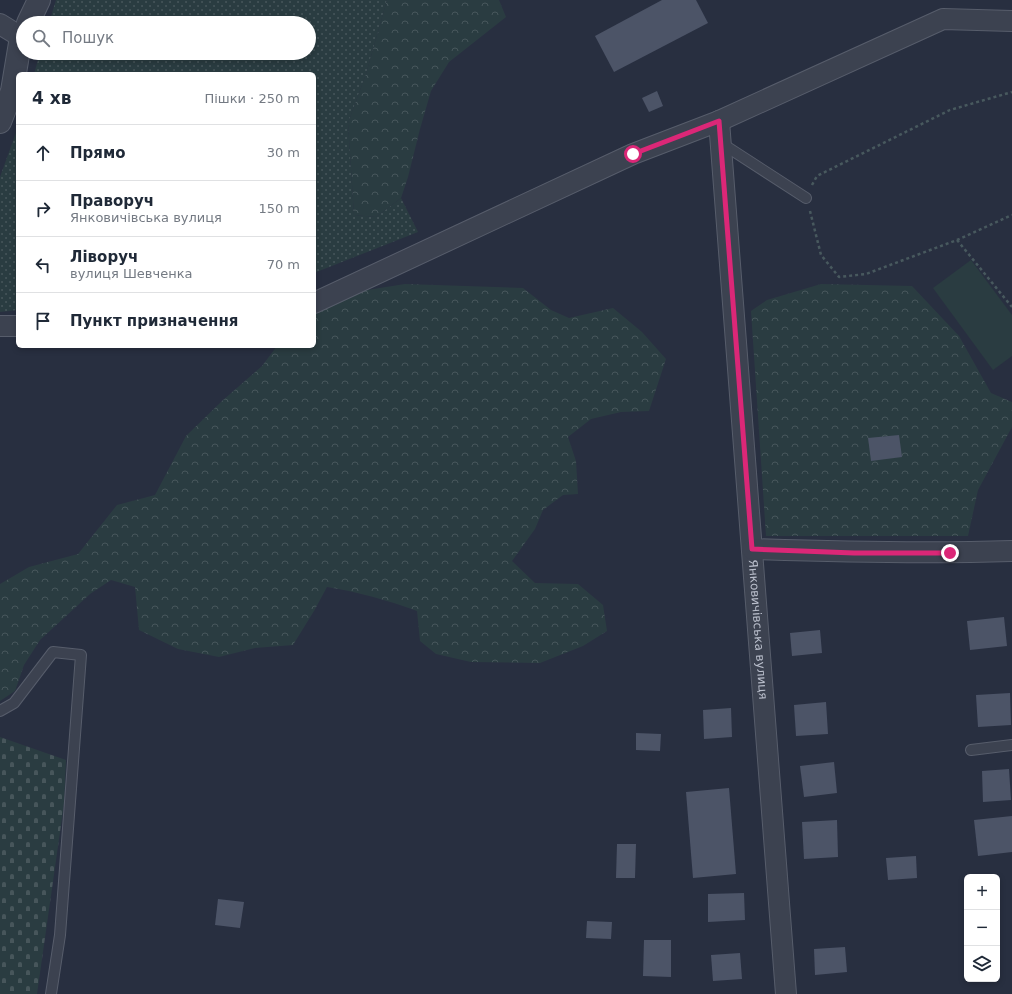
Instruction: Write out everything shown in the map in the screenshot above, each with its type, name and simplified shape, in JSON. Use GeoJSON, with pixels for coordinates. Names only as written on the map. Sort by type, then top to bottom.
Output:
{"type":"FeatureCollection","features":[{"type":"Feature","properties":{"kind":"street"},"geometry":{"type":"LineString","coordinates":[[31,16],[39,0]]}},
{"type":"Feature","properties":{"kind":"street"},"geometry":{"type":"LineString","coordinates":[[316,302],[633,154],[719,121],[943,19],[1012,21]]}},
{"type":"Feature","properties":{"kind":"street"},"geometry":{"type":"LineString","coordinates":[[0,24],[16,29]]}},
{"type":"Feature","properties":{"kind":"street"},"geometry":{"type":"LineString","coordinates":[[0,122],[12,91],[18,60]]}},
{"type":"Feature","properties":{"kind":"street","name":"Янковичівська вулиця"},"geometry":{"type":"LineString","coordinates":[[719,121],[786,994]]}},
{"type":"Feature","properties":{"kind":"street"},"geometry":{"type":"LineString","coordinates":[[0,326],[16,326]]}},
{"type":"Feature","properties":{"kind":"street"},"geometry":{"type":"LineString","coordinates":[[752,549],[854,553],[950,553],[1012,551]]}},
{"type":"Feature","properties":{"kind":"lane"},"geometry":{"type":"LineString","coordinates":[[721,143],[806,198]]}},
{"type":"Feature","properties":{"kind":"lane"},"geometry":{"type":"LineString","coordinates":[[0,711],[14,703],[53,652],[81,655],[60,935],[51,994]]}},
{"type":"Feature","properties":{"kind":"lane"},"geometry":{"type":"LineString","coordinates":[[971,750],[1012,745]]}},
{"type":"Feature","properties":{"kind":"path"},"geometry":{"type":"LineString","coordinates":[[1012,92],[950,110],[817,176],[806,198],[821,256],[839,277],[866,274],[957,240],[1012,216]]}},
{"type":"Feature","properties":{"kind":"path"},"geometry":{"type":"LineString","coordinates":[[957,240],[1012,307]]}},
{"type":"Feature","properties":{"kind":"green space"},"geometry":{"type":"Polygon","coordinates":[[[56,0],[387,0],[366,74],[348,123],[354,215],[376,217],[401,198],[418,232],[316,272],[316,72],[35,72],[38,60],[316,60],[316,16],[51,16],[56,0]]]}},
{"type":"Feature","properties":{"kind":"green space"},"geometry":{"type":"Polygon","coordinates":[[[387,0],[499,0],[506,17],[449,62],[431,91],[401,198],[376,217],[354,215],[348,123],[366,74],[387,0]]]}},
{"type":"Feature","properties":{"kind":"green space"},"geometry":{"type":"Polygon","coordinates":[[[16,133],[16,310],[0,312],[0,177],[16,133]]]}},
{"type":"Feature","properties":{"kind":"green space"},"geometry":{"type":"Polygon","coordinates":[[[971,260],[1012,315],[1012,356],[993,370],[933,288],[971,260]]]}},
{"type":"Feature","properties":{"kind":"green space"},"geometry":{"type":"Polygon","coordinates":[[[405,284],[523,288],[551,310],[569,318],[613,308],[642,332],[666,359],[649,411],[621,412],[591,419],[568,437],[576,461],[578,494],[563,495],[543,510],[535,529],[512,561],[535,583],[578,584],[603,605],[607,631],[583,646],[540,663],[471,662],[436,654],[420,641],[417,611],[395,603],[350,591],[327,587],[293,645],[255,648],[219,657],[178,649],[139,630],[135,587],[111,580],[90,594],[40,640],[24,665],[15,691],[0,701],[0,584],[29,567],[78,554],[117,505],[155,495],[186,436],[222,401],[262,366],[276,348],[316,348],[316,309],[367,290],[405,284]]]}},
{"type":"Feature","properties":{"kind":"green space"},"geometry":{"type":"Polygon","coordinates":[[[821,284],[912,286],[959,336],[991,393],[1012,402],[1012,427],[978,490],[968,536],[766,536],[751,311],[767,300],[821,284]]]}},
{"type":"Feature","properties":{"kind":"green space"},"geometry":{"type":"Polygon","coordinates":[[[0,737],[66,760],[64,804],[37,994],[0,994],[0,737]]]}},
{"type":"Feature","properties":{"kind":"building"},"geometry":{"type":"Polygon","coordinates":[[[662,0],[696,0],[708,23],[614,72],[595,36],[662,0]]]}},
{"type":"Feature","properties":{"kind":"building"},"geometry":{"type":"Polygon","coordinates":[[[657,91],[663,106],[649,112],[642,98],[657,91]]]}},
{"type":"Feature","properties":{"kind":"building"},"geometry":{"type":"Polygon","coordinates":[[[899,435],[902,457],[871,461],[868,438],[899,435]]]}},
{"type":"Feature","properties":{"kind":"building"},"geometry":{"type":"Polygon","coordinates":[[[1004,617],[1007,646],[970,650],[967,621],[1004,617]]]}},
{"type":"Feature","properties":{"kind":"building"},"geometry":{"type":"Polygon","coordinates":[[[820,630],[822,653],[792,656],[790,633],[820,630]]]}},
{"type":"Feature","properties":{"kind":"building"},"geometry":{"type":"Polygon","coordinates":[[[1010,693],[1011,725],[978,727],[976,695],[1010,693]]]}},
{"type":"Feature","properties":{"kind":"building"},"geometry":{"type":"Polygon","coordinates":[[[826,702],[828,734],[796,736],[794,705],[826,702]]]}},
{"type":"Feature","properties":{"kind":"building"},"geometry":{"type":"Polygon","coordinates":[[[731,708],[732,737],[704,739],[703,710],[731,708]]]}},
{"type":"Feature","properties":{"kind":"building"},"geometry":{"type":"Polygon","coordinates":[[[636,733],[661,734],[660,751],[636,750],[636,733]]]}},
{"type":"Feature","properties":{"kind":"building"},"geometry":{"type":"Polygon","coordinates":[[[834,762],[837,793],[804,797],[800,766],[834,762]]]}},
{"type":"Feature","properties":{"kind":"building"},"geometry":{"type":"Polygon","coordinates":[[[1009,769],[1011,800],[983,802],[982,771],[1009,769]]]}},
{"type":"Feature","properties":{"kind":"building"},"geometry":{"type":"Polygon","coordinates":[[[729,788],[736,874],[693,878],[686,792],[729,788]]]}},
{"type":"Feature","properties":{"kind":"building"},"geometry":{"type":"Polygon","coordinates":[[[1012,816],[1012,852],[978,856],[974,820],[1012,816]]]}},
{"type":"Feature","properties":{"kind":"building"},"geometry":{"type":"Polygon","coordinates":[[[837,820],[838,857],[804,859],[802,822],[837,820]]]}},
{"type":"Feature","properties":{"kind":"building"},"geometry":{"type":"Polygon","coordinates":[[[617,844],[636,844],[635,878],[616,878],[617,844]]]}},
{"type":"Feature","properties":{"kind":"building"},"geometry":{"type":"Polygon","coordinates":[[[916,856],[917,878],[888,880],[886,858],[916,856]]]}},
{"type":"Feature","properties":{"kind":"building"},"geometry":{"type":"Polygon","coordinates":[[[744,893],[745,920],[708,922],[708,894],[744,893]]]}},
{"type":"Feature","properties":{"kind":"building"},"geometry":{"type":"Polygon","coordinates":[[[218,899],[244,902],[240,928],[215,925],[218,899]]]}},
{"type":"Feature","properties":{"kind":"building"},"geometry":{"type":"Polygon","coordinates":[[[587,921],[612,922],[611,939],[586,938],[587,921]]]}},
{"type":"Feature","properties":{"kind":"building"},"geometry":{"type":"Polygon","coordinates":[[[644,940],[671,940],[671,977],[643,976],[644,940]]]}},
{"type":"Feature","properties":{"kind":"building"},"geometry":{"type":"Polygon","coordinates":[[[845,947],[847,972],[815,975],[814,949],[845,947]]]}},
{"type":"Feature","properties":{"kind":"building"},"geometry":{"type":"Polygon","coordinates":[[[740,953],[742,979],[713,981],[711,955],[740,953]]]}},
{"type":"Feature","properties":{"kind":"route"},"geometry":{"type":"LineString","coordinates":[[633,154],[719,121],[752,549],[854,553],[950,553]]}}]}
